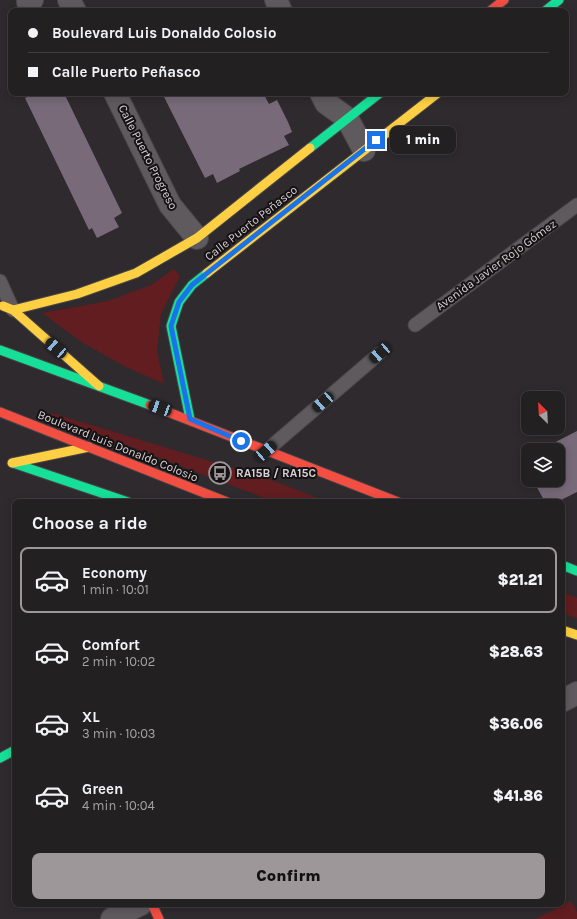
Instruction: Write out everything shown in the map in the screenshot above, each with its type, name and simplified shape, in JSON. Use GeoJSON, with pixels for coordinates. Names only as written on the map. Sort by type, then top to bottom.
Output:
{"type":"FeatureCollection","features":[{"type":"Feature","properties":{"kind":"street"},"geometry":{"type":"LineString","coordinates":[[549,8],[560,0]]}},
{"type":"Feature","properties":{"kind":"street","name":"Calle Puerto Progreso"},"geometry":{"type":"LineString","coordinates":[[116,96],[170,205],[197,238]]}},
{"type":"Feature","properties":{"kind":"street"},"geometry":{"type":"LineString","coordinates":[[322,96],[326,103],[347,118],[364,150]]}},
{"type":"Feature","properties":{"kind":"street","name":"Calle Puerto Peñasco"},"geometry":{"type":"LineString","coordinates":[[13,310],[77,294],[136,273],[197,238],[376,96]]}},
{"type":"Feature","properties":{"kind":"street","name":"Calle Puerto Peñasco"},"geometry":{"type":"LineString","coordinates":[[190,419],[171,326],[179,302],[192,285],[434,96]]}},
{"type":"Feature","properties":{"kind":"street"},"geometry":{"type":"LineString","coordinates":[[0,305],[13,310],[100,386]]}},
{"type":"Feature","properties":{"kind":"street"},"geometry":{"type":"LineString","coordinates":[[0,350],[190,419],[266,451],[390,499]]}},
{"type":"Feature","properties":{"kind":"street","name":"Boulevard Luis Donaldo Colosio"},"geometry":{"type":"LineString","coordinates":[[0,412],[219,499]]}},
{"type":"Feature","properties":{"kind":"street"},"geometry":{"type":"LineString","coordinates":[[13,464],[89,447]]}},
{"type":"Feature","properties":{"kind":"street"},"geometry":{"type":"LineString","coordinates":[[0,459],[119,499]]}},
{"type":"Feature","properties":{"kind":"street"},"geometry":{"type":"LineString","coordinates":[[565,566],[577,571]]}},
{"type":"Feature","properties":{"kind":"street"},"geometry":{"type":"LineString","coordinates":[[565,631],[577,635]]}},
{"type":"Feature","properties":{"kind":"street"},"geometry":{"type":"LineString","coordinates":[[565,700],[577,694]]}},
{"type":"Feature","properties":{"kind":"street"},"geometry":{"type":"LineString","coordinates":[[0,758],[12,752]]}},
{"type":"Feature","properties":{"kind":"street"},"geometry":{"type":"LineString","coordinates":[[112,919],[135,907]]}},
{"type":"Feature","properties":{"kind":"street"},"geometry":{"type":"LineString","coordinates":[[153,907],[159,919]]}},
{"type":"Feature","properties":{"kind":"lane","name":"Avenida Javier Rojo Gómez"},"geometry":{"type":"LineString","coordinates":[[415,325],[577,205]]}},
{"type":"Feature","properties":{"kind":"lane"},"geometry":{"type":"LineString","coordinates":[[0,281],[13,310]]}},
{"type":"Feature","properties":{"kind":"lane"},"geometry":{"type":"LineString","coordinates":[[266,451],[380,353]]}},
{"type":"Feature","properties":{"kind":"shaded area"},"geometry":{"type":"Polygon","coordinates":[[[174,269],[180,276],[161,314],[157,351],[164,384],[124,366],[83,343],[42,313],[108,301],[151,285],[174,269]]]}},
{"type":"Feature","properties":{"kind":"shaded area"},"geometry":{"type":"Polygon","coordinates":[[[52,413],[266,478],[320,499],[267,499],[50,416],[52,413]]]}},
{"type":"Feature","properties":{"kind":"shaded area"},"geometry":{"type":"Polygon","coordinates":[[[565,593],[577,598],[577,618],[565,614],[565,593]]]}},
{"type":"Feature","properties":{"kind":"shaded area"},"geometry":{"type":"Polygon","coordinates":[[[571,901],[577,912],[577,919],[535,919],[559,907],[565,907],[565,904],[571,901]]]}},
{"type":"Feature","properties":{"kind":"building"},"geometry":{"type":"Polygon","coordinates":[[[29,96],[65,96],[122,213],[114,218],[119,227],[97,238],[92,228],[89,230],[25,98],[29,96]]]}},
{"type":"Feature","properties":{"kind":"building"},"geometry":{"type":"Polygon","coordinates":[[[164,96],[265,96],[269,104],[277,100],[292,132],[284,136],[289,145],[239,169],[240,171],[217,183],[213,174],[205,178],[164,96]]]}},
{"type":"Feature","properties":{"kind":"building"},"geometry":{"type":"Polygon","coordinates":[[[577,431],[577,492],[563,499],[543,499],[537,487],[565,487],[565,443],[554,443],[577,431]]]}},
{"type":"Feature","properties":{"kind":"traffic: fast"},"geometry":{"type":"LineString","coordinates":[[549,8],[559,0]]}},
{"type":"Feature","properties":{"kind":"traffic: fast"},"geometry":{"type":"LineString","coordinates":[[310,148],[376,96]]}},
{"type":"Feature","properties":{"kind":"traffic: fast"},"geometry":{"type":"LineString","coordinates":[[190,419],[171,326],[179,302],[192,285],[207,273]]}},
{"type":"Feature","properties":{"kind":"traffic: fast"},"geometry":{"type":"LineString","coordinates":[[0,350],[150,405]]}},
{"type":"Feature","properties":{"kind":"traffic: fast"},"geometry":{"type":"LineString","coordinates":[[13,463],[119,499]]}},
{"type":"Feature","properties":{"kind":"traffic: fast"},"geometry":{"type":"LineString","coordinates":[[565,566],[577,571]]}},
{"type":"Feature","properties":{"kind":"traffic: fast"},"geometry":{"type":"LineString","coordinates":[[0,758],[12,752]]}},
{"type":"Feature","properties":{"kind":"traffic: slow"},"geometry":{"type":"LineString","coordinates":[[207,273],[434,96]]}},
{"type":"Feature","properties":{"kind":"traffic: slow"},"geometry":{"type":"LineString","coordinates":[[13,310],[77,294],[136,273],[197,238],[310,148]]}},
{"type":"Feature","properties":{"kind":"traffic: slow"},"geometry":{"type":"LineString","coordinates":[[3,306],[13,310],[99,386]]}},
{"type":"Feature","properties":{"kind":"traffic: slow"},"geometry":{"type":"LineString","coordinates":[[12,463],[89,447]]}},
{"type":"Feature","properties":{"kind":"traffic: slow"},"geometry":{"type":"LineString","coordinates":[[565,631],[577,635]]}},
{"type":"Feature","properties":{"kind":"traffic: jam"},"geometry":{"type":"LineString","coordinates":[[494,8],[504,0]]}},
{"type":"Feature","properties":{"kind":"traffic: jam"},"geometry":{"type":"LineString","coordinates":[[150,405],[390,499]]}},
{"type":"Feature","properties":{"kind":"traffic: jam"},"geometry":{"type":"LineString","coordinates":[[0,412],[219,499]]}},
{"type":"Feature","properties":{"kind":"traffic: jam"},"geometry":{"type":"LineString","coordinates":[[153,907],[159,919]]}},
{"type":"Feature","properties":{"kind":"place","name":"RA15B / RA15C"},"geometry":{"type":"Point","coordinates":[220,473]}},
{"type":"Feature","properties":{"kind":"route"},"geometry":{"type":"LineString","coordinates":[[241,441],[190,419],[171,326],[179,302],[192,285],[376,140]]}}]}
